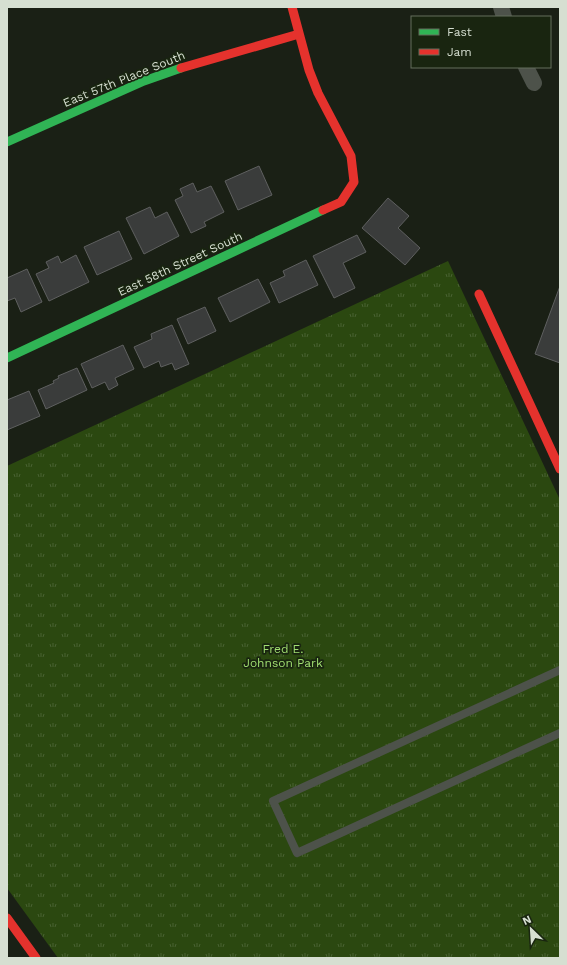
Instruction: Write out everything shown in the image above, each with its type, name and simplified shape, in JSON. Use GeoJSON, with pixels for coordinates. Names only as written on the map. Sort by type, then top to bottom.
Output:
{"type":"FeatureCollection","features":[{"type":"Feature","properties":{"kind":"street"},"geometry":{"type":"LineString","coordinates":[[292,7],[299,34]]}},
{"type":"Feature","properties":{"kind":"street","name":"East 57th Place South"},"geometry":{"type":"LineString","coordinates":[[7,142],[144,81],[195,63],[299,34]]}},
{"type":"Feature","properties":{"kind":"street","name":"East 58th Street South"},"geometry":{"type":"LineString","coordinates":[[7,358],[342,202],[354,182],[350,156],[311,76],[299,34]]}},
{"type":"Feature","properties":{"kind":"street"},"geometry":{"type":"LineString","coordinates":[[526,68],[534,83]]}},
{"type":"Feature","properties":{"kind":"street"},"geometry":{"type":"LineString","coordinates":[[479,294],[560,469]]}},
{"type":"Feature","properties":{"kind":"street"},"geometry":{"type":"LineString","coordinates":[[7,918],[36,958]]}},
{"type":"Feature","properties":{"kind":"lane"},"geometry":{"type":"LineString","coordinates":[[560,670],[273,801],[297,853],[560,734]]}},
{"type":"Feature","properties":{"kind":"green space","name":"Fred E. Johnson Park"},"geometry":{"type":"Polygon","coordinates":[[[448,261],[560,500],[560,958],[58,958],[7,888],[7,466],[448,261]]]}},
{"type":"Feature","properties":{"kind":"building"},"geometry":{"type":"Polygon","coordinates":[[[259,166],[272,195],[238,210],[225,181],[259,166]]]}},
{"type":"Feature","properties":{"kind":"building"},"geometry":{"type":"Polygon","coordinates":[[[193,183],[197,192],[211,186],[224,212],[204,222],[206,226],[191,233],[175,200],[183,196],[180,189],[193,183]]]}},
{"type":"Feature","properties":{"kind":"building"},"geometry":{"type":"Polygon","coordinates":[[[388,198],[409,216],[398,228],[420,248],[405,265],[362,228],[388,198]]]}},
{"type":"Feature","properties":{"kind":"building"},"geometry":{"type":"Polygon","coordinates":[[[150,207],[155,218],[167,212],[179,236],[144,254],[126,218],[150,207]]]}},
{"type":"Feature","properties":{"kind":"building"},"geometry":{"type":"Polygon","coordinates":[[[119,231],[132,259],[97,275],[84,247],[119,231]]]}},
{"type":"Feature","properties":{"kind":"building"},"geometry":{"type":"Polygon","coordinates":[[[357,235],[366,252],[343,263],[355,288],[334,298],[313,256],[357,235]]]}},
{"type":"Feature","properties":{"kind":"building"},"geometry":{"type":"Polygon","coordinates":[[[76,255],[89,282],[49,301],[36,274],[49,268],[46,262],[58,256],[61,263],[76,255]]]}},
{"type":"Feature","properties":{"kind":"building"},"geometry":{"type":"Polygon","coordinates":[[[306,260],[318,285],[279,303],[270,283],[285,276],[283,271],[306,260]]]}},
{"type":"Feature","properties":{"kind":"building"},"geometry":{"type":"Polygon","coordinates":[[[27,269],[42,302],[21,312],[15,298],[7,301],[7,278],[27,269]]]}},
{"type":"Feature","properties":{"kind":"building"},"geometry":{"type":"Polygon","coordinates":[[[258,279],[270,302],[230,322],[218,298],[258,279]]]}},
{"type":"Feature","properties":{"kind":"building"},"geometry":{"type":"Polygon","coordinates":[[[560,286],[560,363],[535,354],[560,286]]]}},
{"type":"Feature","properties":{"kind":"building"},"geometry":{"type":"Polygon","coordinates":[[[205,307],[216,331],[188,344],[177,319],[205,307]]]}},
{"type":"Feature","properties":{"kind":"building"},"geometry":{"type":"Polygon","coordinates":[[[172,325],[189,364],[175,370],[172,363],[161,367],[159,361],[144,368],[134,347],[152,339],[151,334],[172,325]]]}},
{"type":"Feature","properties":{"kind":"building"},"geometry":{"type":"Polygon","coordinates":[[[123,345],[134,369],[115,378],[118,385],[109,390],[105,382],[92,388],[81,364],[123,345]]]}},
{"type":"Feature","properties":{"kind":"building"},"geometry":{"type":"Polygon","coordinates":[[[77,368],[87,390],[46,409],[38,390],[54,383],[53,381],[59,378],[58,376],[77,368]]]}},
{"type":"Feature","properties":{"kind":"building"},"geometry":{"type":"Polygon","coordinates":[[[29,391],[40,416],[7,430],[7,400],[29,391]]]}},
{"type":"Feature","properties":{"kind":"traffic: fast"},"geometry":{"type":"LineString","coordinates":[[7,142],[144,81],[181,68]]}},
{"type":"Feature","properties":{"kind":"traffic: fast"},"geometry":{"type":"LineString","coordinates":[[7,358],[323,210]]}},
{"type":"Feature","properties":{"kind":"traffic: jam"},"geometry":{"type":"LineString","coordinates":[[292,7],[309,70],[318,93],[351,156],[354,182],[341,202],[323,210]]}},
{"type":"Feature","properties":{"kind":"traffic: jam"},"geometry":{"type":"LineString","coordinates":[[181,68],[299,34]]}},
{"type":"Feature","properties":{"kind":"traffic: jam"},"geometry":{"type":"LineString","coordinates":[[479,294],[560,469]]}},
{"type":"Feature","properties":{"kind":"traffic: jam"},"geometry":{"type":"LineString","coordinates":[[7,918],[36,958]]}}]}
